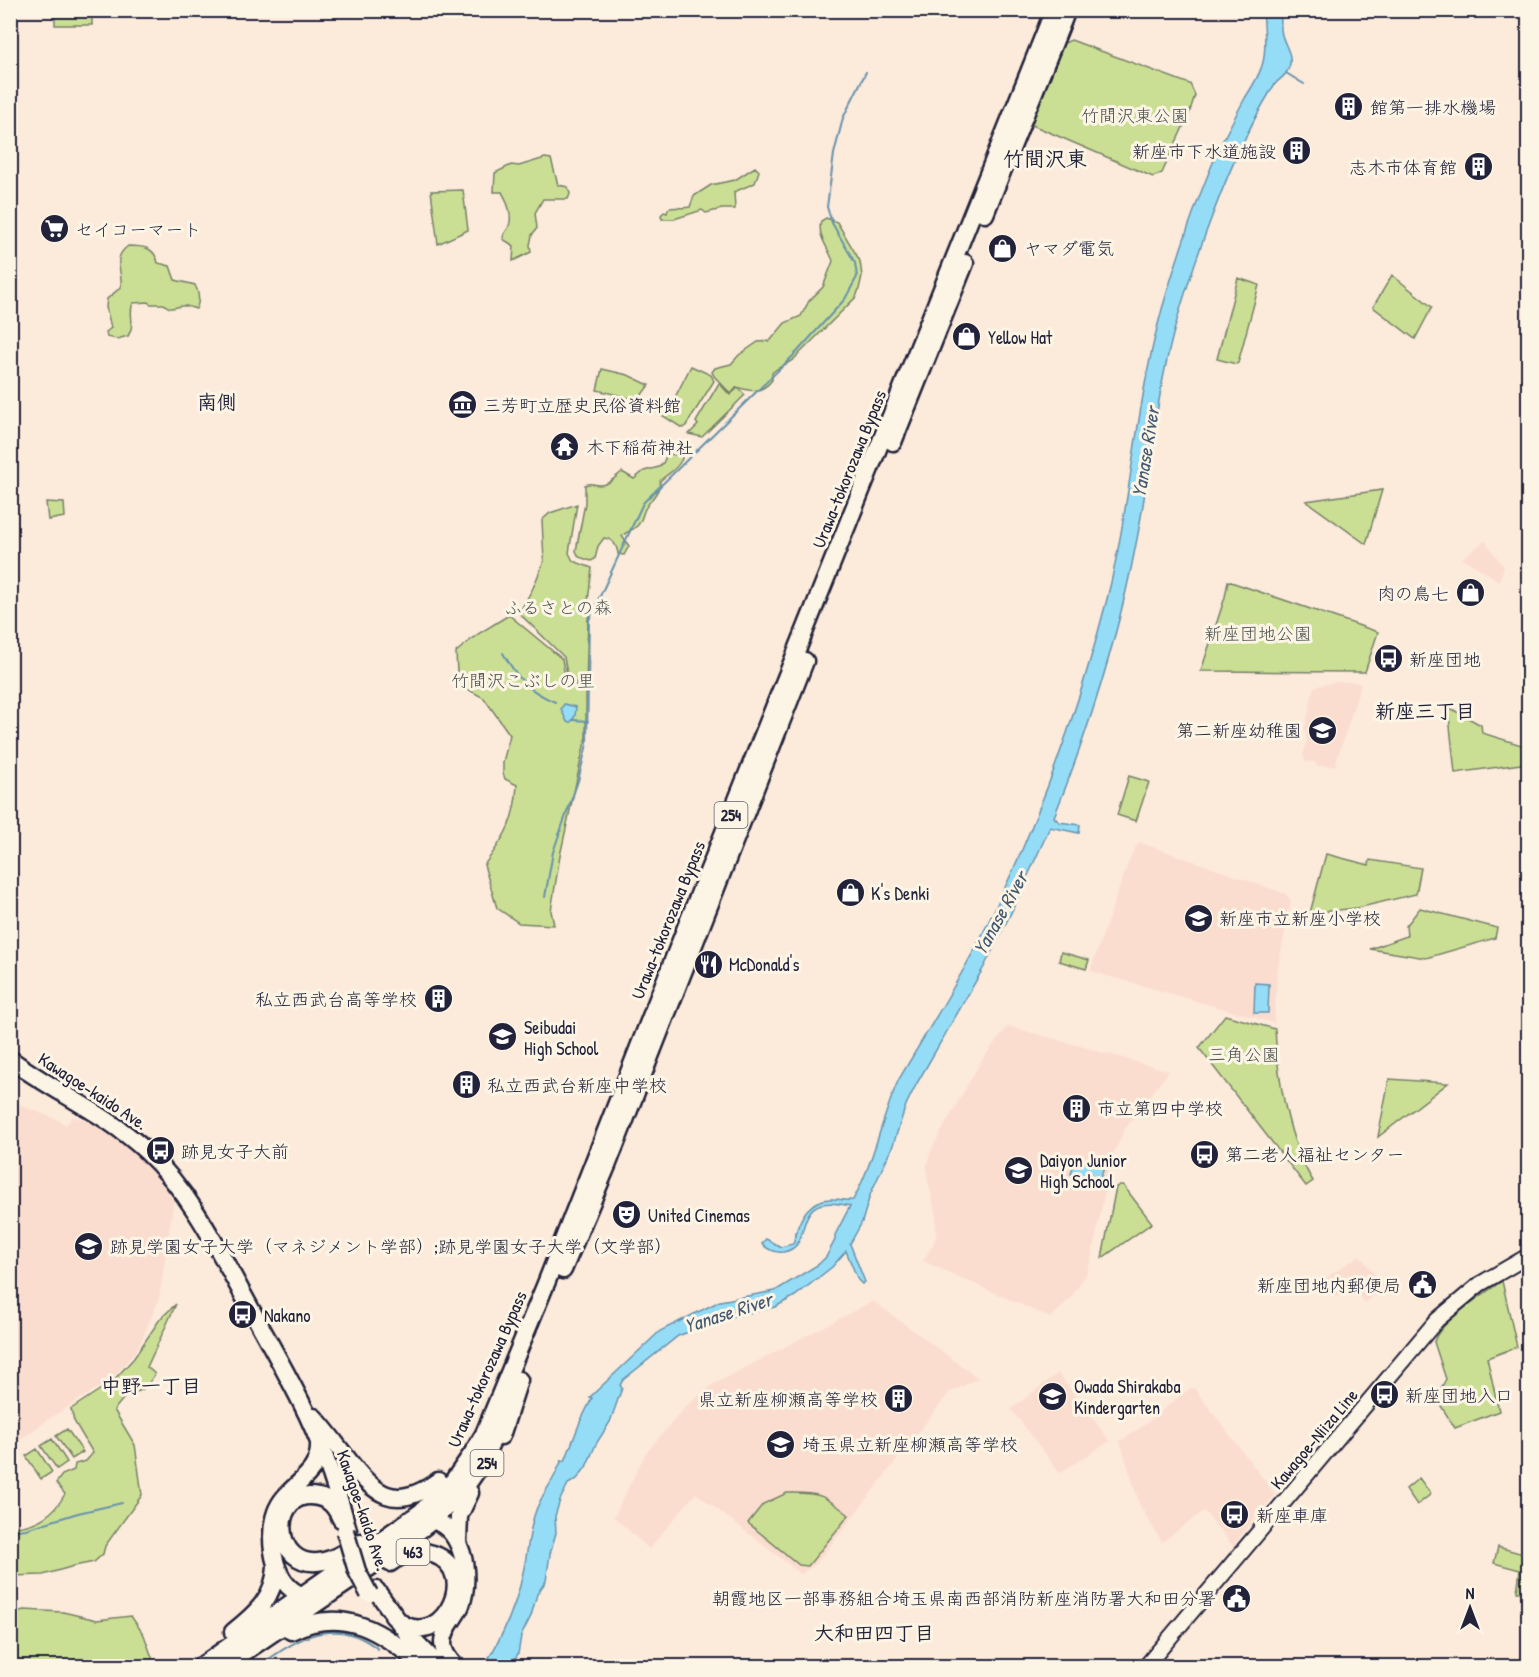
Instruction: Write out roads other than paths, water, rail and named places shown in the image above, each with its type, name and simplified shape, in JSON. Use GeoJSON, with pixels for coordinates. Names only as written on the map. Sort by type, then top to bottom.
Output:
{"type":"FeatureCollection","features":[{"type":"Feature","properties":{"kind":"highway","name":"Urawa-tokorozawa Bypass"},"geometry":{"type":"LineString","coordinates":[[201,1666],[421,1512],[446,1488],[472,1455],[498,1402],[1054,10]]}},
{"type":"Feature","properties":{"kind":"highway","name":"Urawa-tokorozawa Bypass"},"geometry":{"type":"LineString","coordinates":[[224,1666],[376,1563],[434,1520],[454,1502],[480,1466],[519,1380],[616,1144],[829,600],[1067,10]]}},
{"type":"Feature","properties":{"kind":"highway","name":"Kawagoe-kaido Ave."},"geometry":{"type":"LineString","coordinates":[[10,1059],[118,1128],[146,1151],[170,1176],[204,1224],[305,1406],[333,1464],[348,1530]]}},
{"type":"Feature","properties":{"kind":"highway","name":"254"},"geometry":{"type":"LineString","coordinates":[[459,1544],[457,1527],[461,1510],[499,1440],[519,1380]]}},
{"type":"Feature","properties":{"kind":"highway"},"geometry":{"type":"LineString","coordinates":[[348,1530],[336,1508],[324,1498],[314,1496],[306,1496],[295,1502],[286,1510],[282,1521],[285,1544],[300,1559],[321,1562],[333,1558],[375,1533],[419,1502],[456,1462],[498,1402]]}},
{"type":"Feature","properties":{"kind":"highway"},"geometry":{"type":"LineString","coordinates":[[305,1406],[357,1473],[376,1491],[402,1497],[420,1493],[438,1481]]}},
{"type":"Feature","properties":{"kind":"highway","name":"Kawagoe-kaido Ave."},"geometry":{"type":"LineString","coordinates":[[305,1406],[335,1483],[348,1530],[364,1566],[372,1592],[393,1616],[423,1659]]}},
{"type":"Feature","properties":{"kind":"highway"},"geometry":{"type":"LineString","coordinates":[[190,1666],[244,1623],[267,1600],[275,1582],[276,1564],[273,1539],[276,1511],[286,1497],[315,1467],[319,1451],[318,1440]]}},
{"type":"Feature","properties":{"kind":"highway"},"geometry":{"type":"LineString","coordinates":[[340,1569],[363,1557],[417,1520],[434,1520],[449,1528],[459,1544],[464,1572],[463,1597],[460,1607],[445,1634],[447,1661]]}},
{"type":"Feature","properties":{"kind":"highway","name":"463"},"geometry":{"type":"LineString","coordinates":[[282,1635],[397,1558],[410,1552],[424,1550],[439,1556],[450,1565],[455,1575],[456,1588],[453,1600],[440,1619],[425,1628],[409,1628]]}},
{"type":"Feature","properties":{"kind":"highway"},"geometry":{"type":"LineString","coordinates":[[276,1564],[286,1585],[302,1596],[314,1597],[376,1563]]}},
{"type":"Feature","properties":{"kind":"highway"},"geometry":{"type":"LineString","coordinates":[[372,1592],[395,1631],[423,1659],[447,1661]]}},
{"type":"Feature","properties":{"kind":"highway"},"geometry":{"type":"LineString","coordinates":[[393,1616],[447,1661]]}},
{"type":"Feature","properties":{"kind":"highway"},"geometry":{"type":"LineString","coordinates":[[231,1666],[282,1635],[313,1622],[340,1620],[356,1623],[385,1637],[433,1666]]}},
{"type":"Feature","properties":{"kind":"main road","name":"Kawagoe-Niiza Line"},"geometry":{"type":"LineString","coordinates":[[1146,1666],[1437,1320],[1464,1295],[1528,1256]]}},
{"type":"Feature","properties":{"kind":"water","name":"Yanase River"},"geometry":{"type":"Polygon","coordinates":[[[1263,11],[1281,11],[1281,32],[1290,58],[1289,68],[1274,85],[1235,159],[1205,235],[1177,318],[1161,390],[1141,518],[1122,610],[1080,749],[1054,817],[1059,822],[1080,825],[1079,833],[1050,827],[984,967],[906,1105],[893,1145],[870,1195],[862,1222],[850,1244],[865,1282],[862,1284],[858,1280],[846,1251],[832,1267],[795,1296],[775,1307],[722,1319],[678,1336],[623,1380],[610,1422],[596,1444],[586,1467],[577,1479],[568,1484],[560,1500],[555,1516],[556,1533],[546,1581],[537,1594],[531,1616],[521,1636],[518,1654],[510,1666],[484,1666],[498,1643],[514,1607],[537,1508],[562,1460],[565,1461],[592,1398],[590,1397],[660,1331],[720,1301],[775,1291],[819,1264],[826,1257],[850,1206],[828,1203],[818,1205],[810,1212],[799,1242],[790,1250],[774,1251],[762,1243],[766,1239],[781,1247],[793,1244],[801,1219],[810,1207],[825,1200],[853,1200],[866,1171],[898,1081],[961,973],[1001,896],[1053,771],[1095,643],[1116,560],[1141,404],[1157,327],[1192,216],[1206,180],[1221,144],[1262,67],[1265,43],[1263,11]]]}},
{"type":"Feature","properties":{"kind":"water"},"geometry":{"type":"Polygon","coordinates":[[[564,704],[576,707],[575,716],[571,722],[567,722],[561,709],[564,704]]]}},
{"type":"Feature","properties":{"kind":"water"},"geometry":{"type":"Polygon","coordinates":[[[1255,983],[1269,984],[1268,1013],[1254,1013],[1255,983]]]}},
{"type":"Feature","properties":{"kind":"water"},"geometry":{"type":"Polygon","coordinates":[[[1075,1159],[1104,1168],[1099,1182],[1071,1174],[1075,1159]]]}},
{"type":"Feature","properties":{"kind":"waterway"},"geometry":{"type":"LineString","coordinates":[[545,897],[553,852],[578,781],[587,744],[589,620],[643,503],[797,352],[845,299],[857,277],[855,263],[832,223],[827,207],[834,154],[843,118],[866,72]]}},
{"type":"Feature","properties":{"kind":"waterway"},"geometry":{"type":"LineString","coordinates":[[1286,73],[1304,84]]}},
{"type":"Feature","properties":{"kind":"waterway"},"geometry":{"type":"LineString","coordinates":[[503,653],[524,683],[555,702]]}},
{"type":"Feature","properties":{"kind":"waterway"},"geometry":{"type":"LineString","coordinates":[[573,720],[588,721]]}},
{"type":"Feature","properties":{"kind":"waterway"},"geometry":{"type":"LineString","coordinates":[[10,1531],[26,1529],[78,1513],[122,1503]]}},
{"type":"Feature","properties":{"kind":"waterway"},"geometry":{"type":"LineString","coordinates":[[259,1666],[302,1639],[317,1634],[347,1633],[378,1649]]}},
{"type":"Feature","properties":{"kind":"place","name":"館第一排水機場"},"geometry":{"type":"Point","coordinates":[1349,107]}},
{"type":"Feature","properties":{"kind":"place","name":"新座市下水道施設"},"geometry":{"type":"Point","coordinates":[1297,151]}},
{"type":"Feature","properties":{"kind":"place","name":"志木市体育館"},"geometry":{"type":"Point","coordinates":[1478,167]}},
{"type":"Feature","properties":{"kind":"place","name":"セイコーマート"},"geometry":{"type":"Point","coordinates":[54,229]}},
{"type":"Feature","properties":{"kind":"place","name":"ヤマダ電気"},"geometry":{"type":"Point","coordinates":[1003,248]}},
{"type":"Feature","properties":{"kind":"place","name":"Yellow Hat"},"geometry":{"type":"Point","coordinates":[967,337]}},
{"type":"Feature","properties":{"kind":"place","name":"三芳町立歴史民俗資料館"},"geometry":{"type":"Point","coordinates":[462,405]}},
{"type":"Feature","properties":{"kind":"place","name":"木下稲荷神社"},"geometry":{"type":"Point","coordinates":[565,447]}},
{"type":"Feature","properties":{"kind":"place","name":"肉の鳥七"},"geometry":{"type":"Point","coordinates":[1470,593]}},
{"type":"Feature","properties":{"kind":"place","name":"新座団地"},"geometry":{"type":"Point","coordinates":[1388,659]}},
{"type":"Feature","properties":{"kind":"place","name":"第二新座幼稚園"},"geometry":{"type":"Point","coordinates":[1323,730]}},
{"type":"Feature","properties":{"kind":"place","name":"K's Denki"},"geometry":{"type":"Point","coordinates":[850,893]}},
{"type":"Feature","properties":{"kind":"place","name":"新座市立新座小学校"},"geometry":{"type":"Point","coordinates":[1198,918]}},
{"type":"Feature","properties":{"kind":"place","name":"McDonald's"},"geometry":{"type":"Point","coordinates":[708,964]}},
{"type":"Feature","properties":{"kind":"place","name":"私立西武台高等学校"},"geometry":{"type":"Point","coordinates":[438,999]}},
{"type":"Feature","properties":{"kind":"place","name":"Seibudai High School"},"geometry":{"type":"Point","coordinates":[503,1037]}},
{"type":"Feature","properties":{"kind":"place","name":"私立西武台新座中学校"},"geometry":{"type":"Point","coordinates":[466,1085]}},
{"type":"Feature","properties":{"kind":"place","name":"市立第四中学校"},"geometry":{"type":"Point","coordinates":[1076,1108]}},
{"type":"Feature","properties":{"kind":"place","name":"跡見女子大前"},"geometry":{"type":"Point","coordinates":[160,1151]}},
{"type":"Feature","properties":{"kind":"place","name":"第二老人福祉センター"},"geometry":{"type":"Point","coordinates":[1204,1154]}},
{"type":"Feature","properties":{"kind":"place","name":"Daiyon Junior High School"},"geometry":{"type":"Point","coordinates":[1019,1170]}},
{"type":"Feature","properties":{"kind":"place","name":"United Cinemas"},"geometry":{"type":"Point","coordinates":[627,1215]}},
{"type":"Feature","properties":{"kind":"place","name":"跡見学園女子大学（マネジメント学部）;跡見学園女子大学（文学部）"},"geometry":{"type":"Point","coordinates":[89,1246]}},
{"type":"Feature","properties":{"kind":"place","name":"新座団地内郵便局"},"geometry":{"type":"Point","coordinates":[1422,1285]}},
{"type":"Feature","properties":{"kind":"place","name":"Nakano"},"geometry":{"type":"Point","coordinates":[243,1315]}},
{"type":"Feature","properties":{"kind":"place","name":"新座団地入口"},"geometry":{"type":"Point","coordinates":[1384,1395]}},
{"type":"Feature","properties":{"kind":"place","name":"Owada Shirakaba Kindergarten"},"geometry":{"type":"Point","coordinates":[1053,1396]}},
{"type":"Feature","properties":{"kind":"place","name":"県立新座柳瀬高等学校"},"geometry":{"type":"Point","coordinates":[899,1399]}},
{"type":"Feature","properties":{"kind":"place","name":"埼玉県立新座柳瀬高等学校"},"geometry":{"type":"Point","coordinates":[781,1444]}},
{"type":"Feature","properties":{"kind":"place","name":"新座車庫"},"geometry":{"type":"Point","coordinates":[1235,1515]}},
{"type":"Feature","properties":{"kind":"place","name":"朝霞地区一部事務組合埼玉県南西部消防新座消防署大和田分署"},"geometry":{"type":"Point","coordinates":[1237,1598]}},
{"type":"Feature","properties":{"kind":"district","name":"竹間沢東"},"geometry":{"type":"Point","coordinates":[1045,158]}},
{"type":"Feature","properties":{"kind":"district","name":"南側"},"geometry":{"type":"Point","coordinates":[217,401]}},
{"type":"Feature","properties":{"kind":"district","name":"新座三丁目"},"geometry":{"type":"Point","coordinates":[1425,710]}},
{"type":"Feature","properties":{"kind":"district","name":"中野一丁目"},"geometry":{"type":"Point","coordinates":[151,1385]}},
{"type":"Feature","properties":{"kind":"district","name":"大和田四丁目"},"geometry":{"type":"Point","coordinates":[874,1632]}},
{"type":"Feature","properties":{"kind":"park label","name":"竹間沢東公園"},"geometry":{"type":"Point","coordinates":[1135,115]}},
{"type":"Feature","properties":{"kind":"park label","name":"ふるさとの森"},"geometry":{"type":"Point","coordinates":[558,607]}},
{"type":"Feature","properties":{"kind":"park label","name":"新座団地公園"},"geometry":{"type":"Point","coordinates":[1258,633]}},
{"type":"Feature","properties":{"kind":"park label","name":"竹間沢こぶしの里"},"geometry":{"type":"Point","coordinates":[523,680]}},
{"type":"Feature","properties":{"kind":"park label","name":"三角公園"},"geometry":{"type":"Point","coordinates":[1244,1054]}}]}
